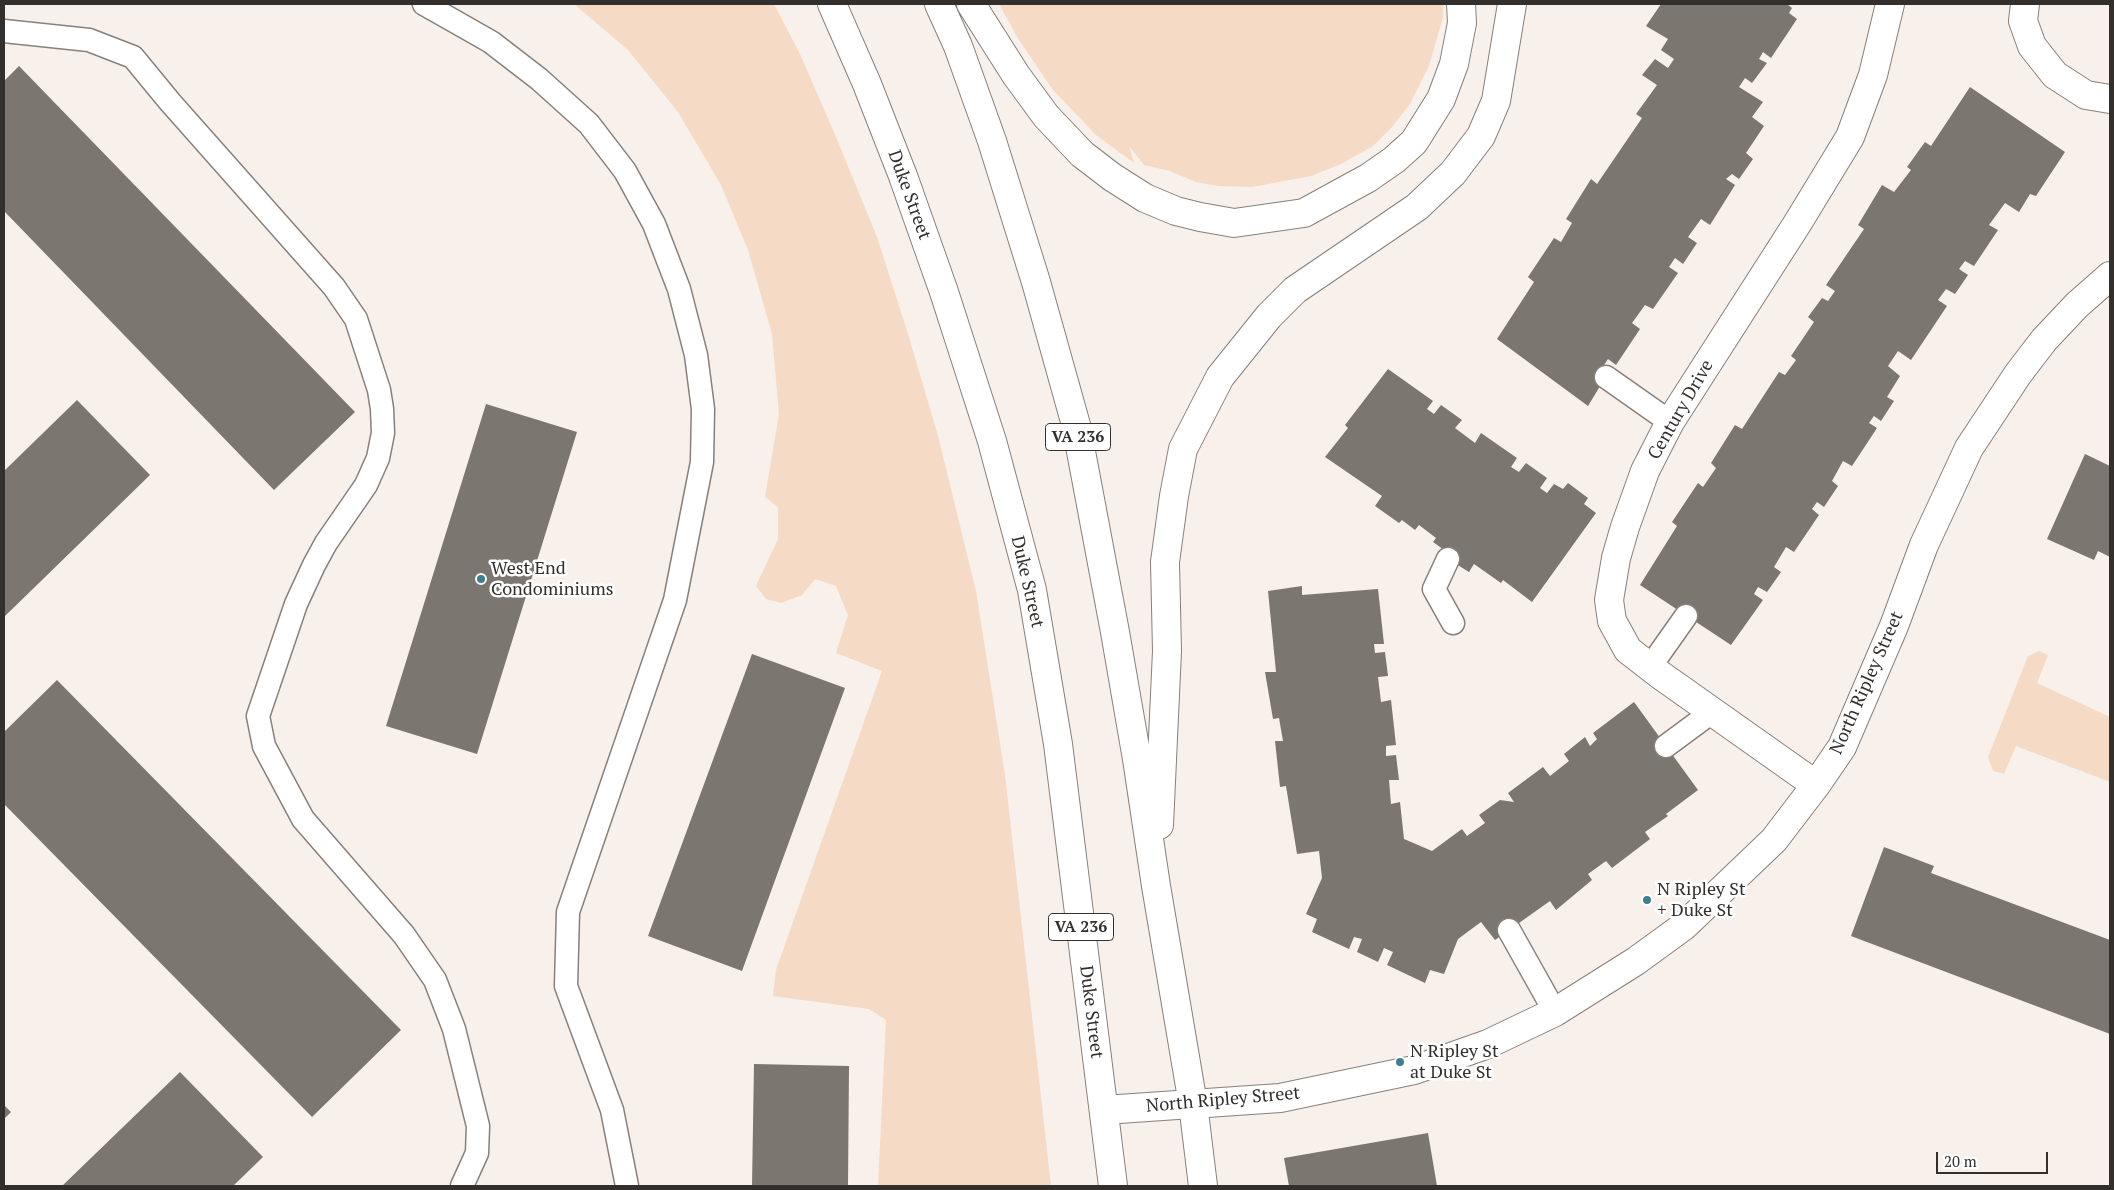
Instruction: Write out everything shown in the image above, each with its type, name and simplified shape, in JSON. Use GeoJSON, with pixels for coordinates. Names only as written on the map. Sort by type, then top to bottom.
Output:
{"type":"FeatureCollection","features":[{"type":"Feature","properties":{"kind":"main road","name":"Duke Street"},"geometry":{"type":"LineString","coordinates":[[832,4],[867,84],[903,176],[944,292],[992,440],[1032,590],[1058,744],[1113,1186]]}},
{"type":"Feature","properties":{"kind":"main road","name":"VA 236"},"geometry":{"type":"LineString","coordinates":[[939,4],[958,46],[992,141],[1036,282],[1076,425],[1115,632],[1192,1104],[1203,1186]]}},
{"type":"Feature","properties":{"kind":"main road"},"geometry":{"type":"LineString","coordinates":[[971,4],[1016,75],[1046,116],[1082,154],[1112,177],[1145,198],[1176,211],[1234,223],[1304,213],[1375,173],[1394,160],[1414,142],[1441,99],[1454,64],[1462,23],[1461,4]]}},
{"type":"Feature","properties":{"kind":"main road"},"geometry":{"type":"LineString","coordinates":[[1156,886],[1167,651],[1165,562],[1174,496],[1184,449],[1220,377],[1268,316],[1295,290],[1417,207],[1453,173],[1481,136],[1496,101],[1512,4]]}},
{"type":"Feature","properties":{"kind":"main road","name":"Century Drive"},"geometry":{"type":"LineString","coordinates":[[1816,785],[1628,650],[1612,621],[1609,600],[1616,558],[1625,526],[1645,471],[1670,422],[1797,224],[1850,137],[1874,75],[1890,4]]}},
{"type":"Feature","properties":{"kind":"main road"},"geometry":{"type":"LineString","coordinates":[[2025,4],[2022,21],[2032,46],[2055,75],[2086,95],[2110,99]]}},
{"type":"Feature","properties":{"kind":"main road","name":"North Ripley Street"},"geometry":{"type":"LineString","coordinates":[[1104,1110],[1280,1098],[1414,1070],[1488,1044],[1555,1012],[1636,961],[1684,926],[1774,840],[1842,747],[1869,686],[1924,545],[1969,448],[2018,374],[2044,340],[2077,305],[2110,276]]}},
{"type":"Feature","properties":{"kind":"lane"},"geometry":{"type":"LineString","coordinates":[[424,4],[491,42],[539,79],[589,124],[625,171],[654,224],[679,289],[696,355],[703,409],[702,462],[674,600],[568,912],[566,986],[612,1110],[627,1186]]}},
{"type":"Feature","properties":{"kind":"lane"},"geometry":{"type":"LineString","coordinates":[[4,30],[89,40],[133,57],[170,102],[334,286],[356,319],[379,390],[383,433],[378,458],[366,485],[314,565],[296,604],[258,716],[264,746],[303,819],[404,935],[434,980],[454,1030],[478,1126],[477,1153],[462,1186]]}},
{"type":"Feature","properties":{"kind":"lane"},"geometry":{"type":"LineString","coordinates":[[1606,377],[1670,422]]}},
{"type":"Feature","properties":{"kind":"lane"},"geometry":{"type":"LineString","coordinates":[[1448,559],[1434,590],[1453,623]]}},
{"type":"Feature","properties":{"kind":"lane"},"geometry":{"type":"LineString","coordinates":[[1650,667],[1686,616]]}},
{"type":"Feature","properties":{"kind":"lane"},"geometry":{"type":"LineString","coordinates":[[1666,746],[1712,712]]}},
{"type":"Feature","properties":{"kind":"lane"},"geometry":{"type":"LineString","coordinates":[[1509,930],[1555,1012]]}},
{"type":"Feature","properties":{"kind":"shaded area"},"geometry":{"type":"Polygon","coordinates":[[[574,4],[774,4],[800,54],[877,237],[938,436],[976,591],[1005,775],[1051,1186],[878,1186],[886,1020],[869,1009],[773,996],[776,970],[882,671],[836,653],[848,615],[836,586],[815,579],[802,595],[781,603],[766,599],[756,586],[778,539],[778,507],[765,497],[779,414],[772,334],[748,250],[721,185],[678,112],[628,50],[574,4]]]}},
{"type":"Feature","properties":{"kind":"shaded area"},"geometry":{"type":"Polygon","coordinates":[[[999,4],[1443,4],[1443,17],[1429,66],[1410,104],[1392,127],[1373,146],[1341,164],[1311,176],[1252,187],[1218,186],[1196,182],[1170,171],[1144,165],[1129,146],[1134,163],[1096,135],[1053,90],[1019,40],[999,4]]]}},
{"type":"Feature","properties":{"kind":"shaded area"},"geometry":{"type":"Polygon","coordinates":[[[2039,651],[2048,655],[2037,683],[2110,717],[2110,782],[2016,746],[2004,774],[1993,771],[1988,757],[2028,656],[2039,651]]]}},
{"type":"Feature","properties":{"kind":"building"},"geometry":{"type":"Polygon","coordinates":[[[1661,4],[1787,4],[1792,8],[1789,13],[1797,19],[1771,58],[1763,52],[1759,59],[1767,63],[1752,83],[1745,78],[1739,87],[1763,102],[1752,117],[1764,126],[1746,153],[1753,159],[1739,179],[1732,174],[1726,179],[1735,185],[1710,225],[1701,219],[1688,237],[1697,243],[1683,264],[1675,258],[1669,267],[1678,273],[1653,309],[1645,305],[1632,323],[1640,329],[1616,365],[1608,359],[1602,368],[1608,373],[1588,406],[1497,339],[1534,282],[1528,277],[1554,238],[1561,242],[1572,223],[1566,219],[1591,179],[1597,184],[1642,118],[1636,114],[1657,85],[1642,75],[1655,59],[1668,68],[1674,59],[1661,50],[1668,39],[1646,26],[1661,4]]]}},
{"type":"Feature","properties":{"kind":"building"},"geometry":{"type":"Polygon","coordinates":[[[19,66],[355,412],[274,490],[4,211],[4,81],[19,66]]]}},
{"type":"Feature","properties":{"kind":"building"},"geometry":{"type":"Polygon","coordinates":[[[1970,87],[2065,152],[2036,196],[2030,194],[2019,212],[2005,203],[1989,225],[1998,230],[1974,266],[1965,261],[1959,269],[1968,275],[1955,294],[1946,289],[1938,300],[1947,306],[1911,360],[1898,351],[1888,366],[1900,376],[1887,397],[1894,401],[1881,421],[1874,416],[1869,423],[1877,428],[1852,466],[1843,461],[1832,481],[1838,486],[1824,507],[1817,502],[1812,509],[1819,515],[1794,552],[1786,547],[1774,567],[1781,572],[1767,592],[1758,587],[1754,594],[1763,600],[1731,645],[1640,585],[1677,526],[1672,522],[1698,483],[1703,487],[1716,468],[1711,463],[1735,425],[1742,429],[1779,372],[1785,375],[1796,360],[1791,356],[1814,322],[1808,317],[1822,298],[1828,301],[1835,291],[1826,285],[1864,229],[1858,225],[1882,185],[1894,192],[1911,170],[1907,167],[1925,142],[1931,146],[1970,87]]]}},
{"type":"Feature","properties":{"kind":"building"},"geometry":{"type":"Polygon","coordinates":[[[1388,369],[1433,401],[1427,409],[1434,414],[1441,405],[1462,420],[1455,428],[1475,443],[1481,433],[1517,458],[1511,467],[1519,472],[1526,463],[1547,478],[1540,488],[1547,493],[1554,484],[1563,489],[1568,483],[1588,498],[1584,504],[1596,513],[1532,602],[1503,580],[1501,583],[1474,564],[1469,572],[1448,559],[1447,552],[1433,542],[1436,538],[1419,525],[1415,530],[1402,520],[1399,523],[1375,506],[1382,496],[1325,457],[1348,428],[1345,425],[1388,369]]]}},
{"type":"Feature","properties":{"kind":"building"},"geometry":{"type":"Polygon","coordinates":[[[77,400],[150,475],[4,617],[4,471],[77,400]]]}},
{"type":"Feature","properties":{"kind":"building","name":"West End Condominiums"},"geometry":{"type":"Polygon","coordinates":[[[486,404],[577,432],[477,754],[386,726],[486,404]]]}},
{"type":"Feature","properties":{"kind":"building"},"geometry":{"type":"Polygon","coordinates":[[[2085,454],[2110,466],[2110,557],[2098,551],[2094,560],[2047,539],[2085,454]]]}},
{"type":"Feature","properties":{"kind":"building"},"geometry":{"type":"Polygon","coordinates":[[[1302,586],[1302,595],[1378,589],[1384,644],[1374,644],[1375,653],[1385,652],[1388,676],[1378,677],[1381,702],[1391,700],[1396,745],[1386,746],[1386,756],[1396,755],[1399,780],[1389,780],[1391,804],[1400,802],[1404,839],[1432,851],[1462,829],[1467,836],[1485,823],[1479,815],[1500,800],[1514,802],[1508,793],[1543,767],[1550,776],[1569,761],[1564,754],[1585,737],[1590,746],[1597,739],[1593,733],[1634,702],[1698,790],[1666,814],[1668,816],[1645,832],[1650,839],[1612,868],[1606,861],[1588,874],[1592,880],[1556,910],[1550,901],[1495,940],[1481,922],[1458,939],[1444,974],[1430,970],[1425,983],[1387,965],[1393,952],[1384,948],[1378,962],[1357,952],[1362,939],[1354,937],[1349,949],[1312,932],[1317,919],[1306,914],[1322,878],[1319,851],[1297,854],[1286,786],[1280,787],[1275,741],[1283,741],[1279,718],[1273,719],[1265,672],[1276,672],[1268,591],[1302,586]]]}},
{"type":"Feature","properties":{"kind":"building"},"geometry":{"type":"Polygon","coordinates":[[[752,654],[845,688],[742,971],[648,936],[752,654]]]}},
{"type":"Feature","properties":{"kind":"building"},"geometry":{"type":"Polygon","coordinates":[[[57,680],[401,1030],[312,1117],[4,804],[4,732],[57,680]]]}},
{"type":"Feature","properties":{"kind":"building"},"geometry":{"type":"Polygon","coordinates":[[[1884,847],[1934,866],[1931,873],[2110,940],[2110,1034],[1851,936],[1884,847]]]}},
{"type":"Feature","properties":{"kind":"building"},"geometry":{"type":"Polygon","coordinates":[[[754,1064],[849,1066],[848,1186],[752,1186],[754,1064]]]}},
{"type":"Feature","properties":{"kind":"building"},"geometry":{"type":"Polygon","coordinates":[[[180,1072],[263,1157],[233,1186],[62,1186],[180,1072]]]}},
{"type":"Feature","properties":{"kind":"building"},"geometry":{"type":"Polygon","coordinates":[[[4,1105],[11,1112],[4,1119],[4,1105]]]}},
{"type":"Feature","properties":{"kind":"building"},"geometry":{"type":"Polygon","coordinates":[[[1428,1133],[1437,1186],[1289,1186],[1284,1158],[1428,1133]]]}},
{"type":"Feature","properties":{"kind":"place","name":"West End Condominiums"},"geometry":{"type":"Point","coordinates":[481,579]}},
{"type":"Feature","properties":{"kind":"place","name":"N Ripley St + Duke St"},"geometry":{"type":"Point","coordinates":[1647,900]}},
{"type":"Feature","properties":{"kind":"place","name":"N Ripley St at Duke St"},"geometry":{"type":"Point","coordinates":[1400,1062]}}]}
